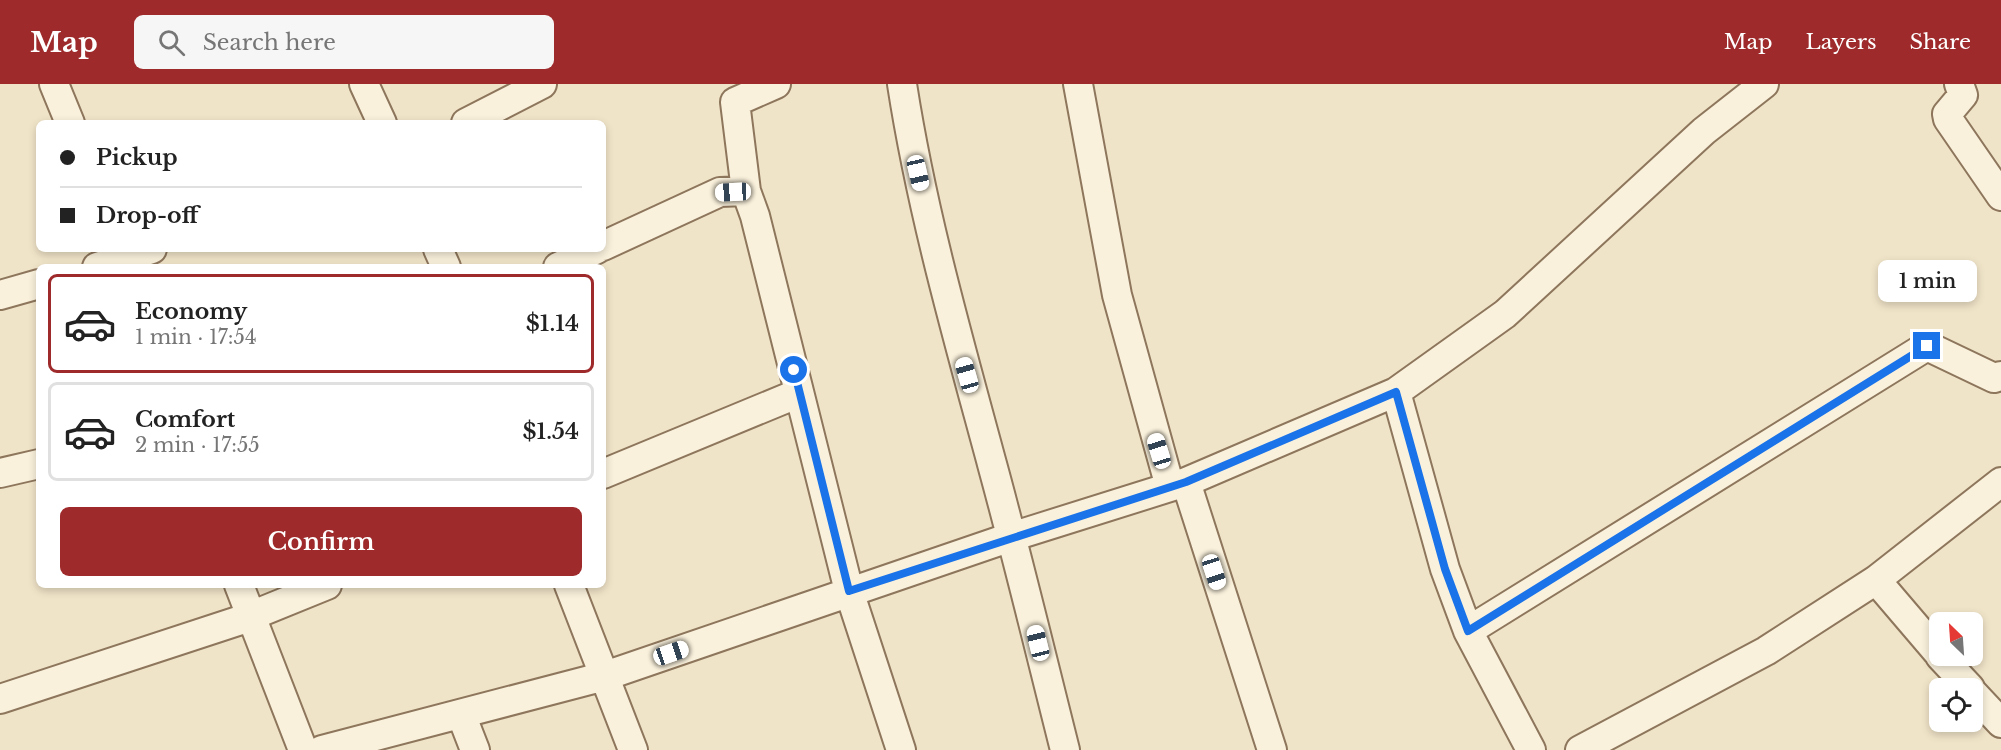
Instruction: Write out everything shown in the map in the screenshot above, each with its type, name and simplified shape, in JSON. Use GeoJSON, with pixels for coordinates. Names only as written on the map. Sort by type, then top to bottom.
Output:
{"type":"FeatureCollection","features":[{"type":"Feature","properties":{"kind":"street"},"geometry":{"type":"LineString","coordinates":[[54,84],[69,120]]}},
{"type":"Feature","properties":{"kind":"street"},"geometry":{"type":"LineString","coordinates":[[364,84],[381,120]]}},
{"type":"Feature","properties":{"kind":"street"},"geometry":{"type":"LineString","coordinates":[[472,120],[542,84]]}},
{"type":"Feature","properties":{"kind":"street"},"geometry":{"type":"LineString","coordinates":[[776,84],[735,102],[746,191],[755,216],[849,591],[901,750]]}},
{"type":"Feature","properties":{"kind":"street"},"geometry":{"type":"LineString","coordinates":[[902,84],[913,150],[948,307],[1011,537],[1065,750]]}},
{"type":"Feature","properties":{"kind":"street"},"geometry":{"type":"LineString","coordinates":[[1078,84],[1117,295],[1178,485],[1272,750]]}},
{"type":"Feature","properties":{"kind":"street"},"geometry":{"type":"LineString","coordinates":[[322,750],[604,676],[1011,537],[1178,485],[1396,392],[1505,314],[1704,131],[1764,84]]}},
{"type":"Feature","properties":{"kind":"street"},"geometry":{"type":"LineString","coordinates":[[1959,84],[1963,94],[1950,109],[1948,119],[2001,196]]}},
{"type":"Feature","properties":{"kind":"street"},"geometry":{"type":"LineString","coordinates":[[606,245],[720,192],[746,191]]}},
{"type":"Feature","properties":{"kind":"street"},"geometry":{"type":"LineString","coordinates":[[564,264],[590,252]]}},
{"type":"Feature","properties":{"kind":"street"},"geometry":{"type":"LineString","coordinates":[[107,264],[132,256]]}},
{"type":"Feature","properties":{"kind":"street"},"geometry":{"type":"LineString","coordinates":[[0,295],[36,285]]}},
{"type":"Feature","properties":{"kind":"street"},"geometry":{"type":"LineString","coordinates":[[1468,631],[1927,346],[1994,378],[2001,376]]}},
{"type":"Feature","properties":{"kind":"street"},"geometry":{"type":"LineString","coordinates":[[1396,392],[1445,569],[1468,631],[1531,750]]}},
{"type":"Feature","properties":{"kind":"street"},"geometry":{"type":"LineString","coordinates":[[606,473],[799,393]]}},
{"type":"Feature","properties":{"kind":"street"},"geometry":{"type":"LineString","coordinates":[[0,473],[36,465]]}},
{"type":"Feature","properties":{"kind":"street"},"geometry":{"type":"LineString","coordinates":[[1580,750],[1766,651],[1876,580],[2001,482]]}},
{"type":"Feature","properties":{"kind":"street"},"geometry":{"type":"LineString","coordinates":[[1876,580],[1929,642]]}},
{"type":"Feature","properties":{"kind":"street"},"geometry":{"type":"LineString","coordinates":[[240,588],[303,750]]}},
{"type":"Feature","properties":{"kind":"street"},"geometry":{"type":"LineString","coordinates":[[0,699],[250,616],[320,588]]}},
{"type":"Feature","properties":{"kind":"street"},"geometry":{"type":"LineString","coordinates":[[570,588],[633,750]]}},
{"type":"Feature","properties":{"kind":"street"},"geometry":{"type":"LineString","coordinates":[[1950,666],[1960,678]]}},
{"type":"Feature","properties":{"kind":"street"},"geometry":{"type":"LineString","coordinates":[[1983,703],[2001,723]]}},
{"type":"Feature","properties":{"kind":"street"},"geometry":{"type":"LineString","coordinates":[[461,714],[475,750]]}},
{"type":"Feature","properties":{"kind":"route"},"geometry":{"type":"LineString","coordinates":[[794,370],[849,591],[1186,482],[1396,392],[1445,569],[1468,631],[1927,346]]}}]}
